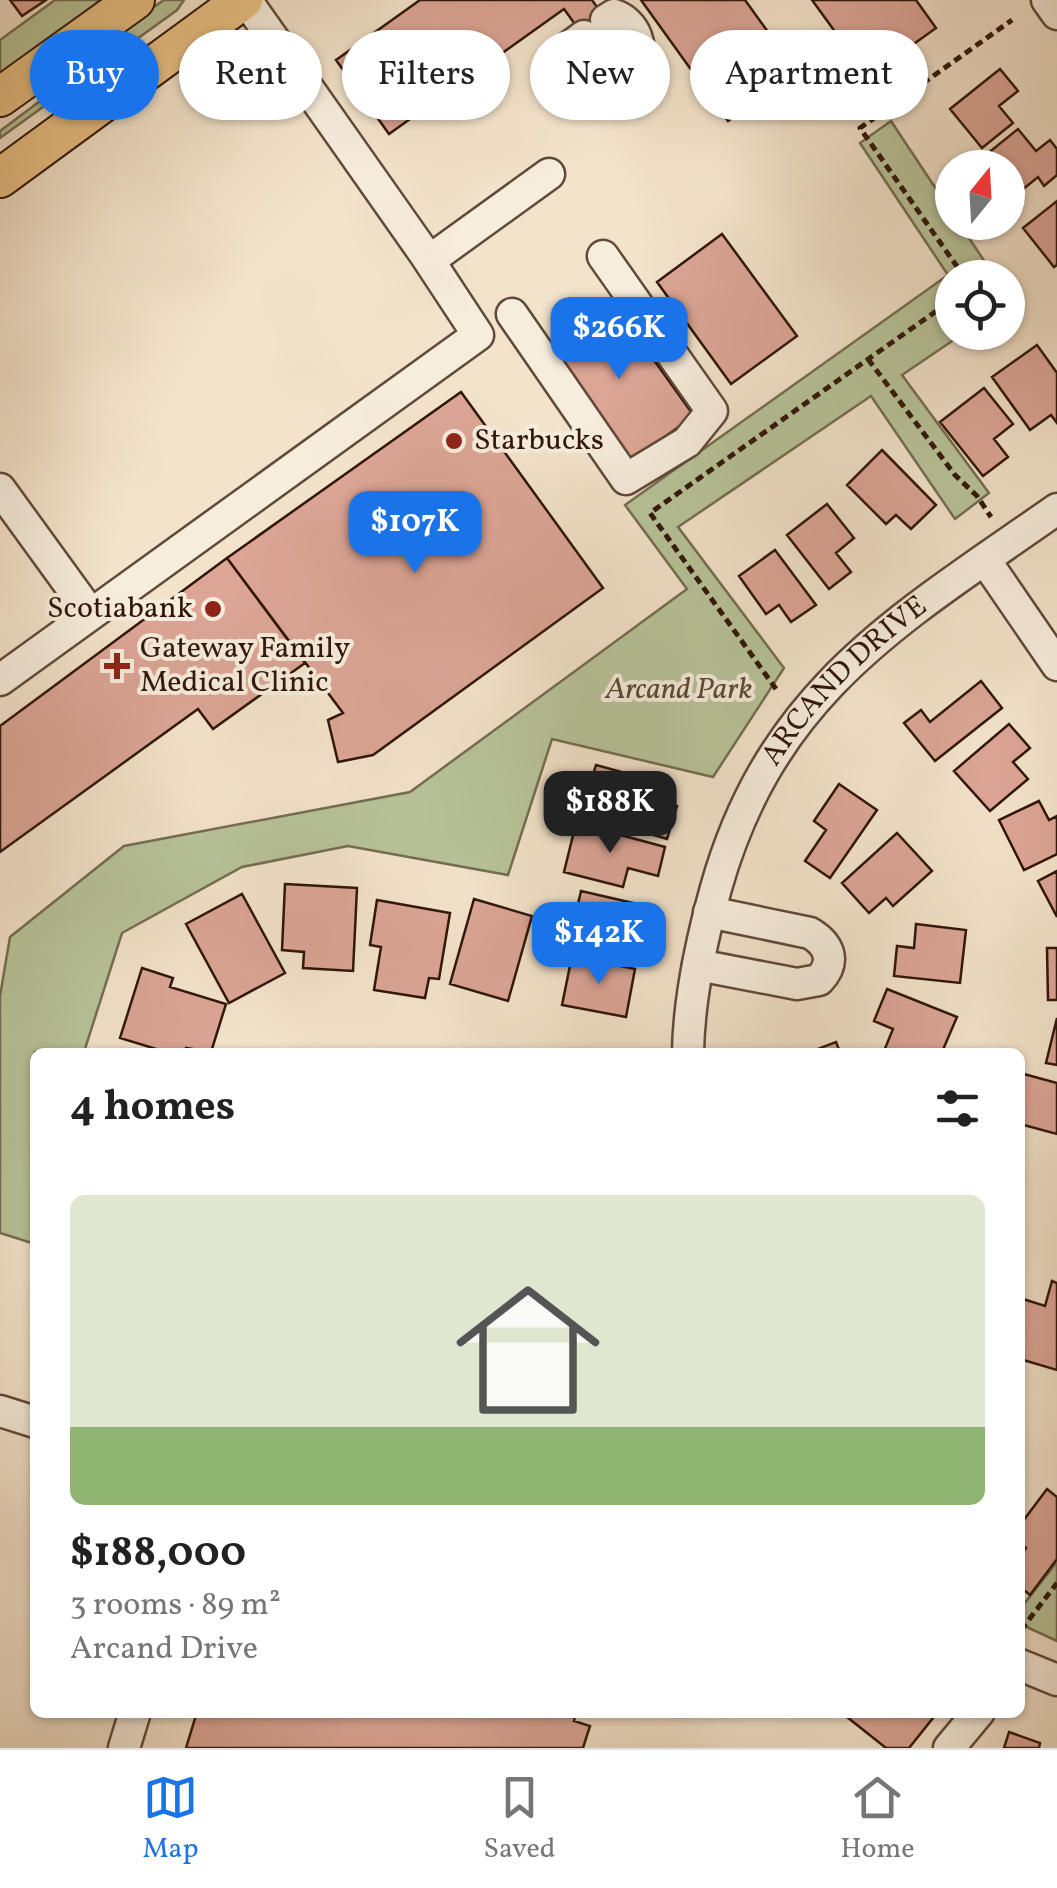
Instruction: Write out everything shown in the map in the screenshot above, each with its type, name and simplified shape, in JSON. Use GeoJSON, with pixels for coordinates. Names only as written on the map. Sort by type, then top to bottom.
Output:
{"type":"FeatureCollection","features":[{"type":"Feature","properties":{"kind":"main road"},"geometry":{"type":"LineString","coordinates":[[0,97],[136,0]]}},
{"type":"Feature","properties":{"kind":"main road"},"geometry":{"type":"LineString","coordinates":[[0,178],[244,0]]}},
{"type":"Feature","properties":{"kind":"street"},"geometry":{"type":"LineString","coordinates":[[0,680],[478,335],[430,260],[244,0]]}},
{"type":"Feature","properties":{"kind":"street"},"geometry":{"type":"LineString","coordinates":[[1047,0],[1057,14]]}},
{"type":"Feature","properties":{"kind":"street"},"geometry":{"type":"LineString","coordinates":[[592,30],[614,15],[624,18],[634,30]]}},
{"type":"Feature","properties":{"kind":"street"},"geometry":{"type":"LineString","coordinates":[[430,260],[550,174]]}},
{"type":"Feature","properties":{"kind":"street"},"geometry":{"type":"LineString","coordinates":[[512,314],[626,479],[687,442],[712,412],[603,256]]}},
{"type":"Feature","properties":{"kind":"street"},"geometry":{"type":"LineString","coordinates":[[0,489],[90,613]]}},
{"type":"Feature","properties":{"kind":"street","name":"ARCAND DRIVE"},"geometry":{"type":"LineString","coordinates":[[688,1048],[709,912],[730,841],[769,760],[806,709],[864,650],[1057,509]]}},
{"type":"Feature","properties":{"kind":"street"},"geometry":{"type":"LineString","coordinates":[[984,560],[1057,665]]}},
{"type":"Feature","properties":{"kind":"street"},"geometry":{"type":"LineString","coordinates":[[698,965],[797,984],[820,980],[830,963],[822,940],[810,933],[709,912]]}},
{"type":"Feature","properties":{"kind":"street"},"geometry":{"type":"LineString","coordinates":[[0,1411],[30,1420]]}},
{"type":"Feature","properties":{"kind":"street"},"geometry":{"type":"LineString","coordinates":[[1025,1668],[1057,1680]]}},
{"type":"Feature","properties":{"kind":"street"},"geometry":{"type":"LineString","coordinates":[[124,1748],[133,1718]]}},
{"type":"Feature","properties":{"kind":"street"},"geometry":{"type":"LineString","coordinates":[[949,1748],[974,1718]]}},
{"type":"Feature","properties":{"kind":"path"},"geometry":{"type":"LineString","coordinates":[[952,260],[860,128],[1012,20]]}},
{"type":"Feature","properties":{"kind":"path"},"geometry":{"type":"LineString","coordinates":[[776,688],[650,513],[935,312]]}},
{"type":"Feature","properties":{"kind":"path"},"geometry":{"type":"LineString","coordinates":[[868,359],[991,517]]}},
{"type":"Feature","properties":{"kind":"path"},"geometry":{"type":"LineString","coordinates":[[1025,1625],[1057,1584]]}},
{"type":"Feature","properties":{"kind":"green space"},"geometry":{"type":"Polygon","coordinates":[[[55,0],[105,0],[64,30],[30,30],[30,54],[0,76],[0,40],[55,0]]]}},
{"type":"Feature","properties":{"kind":"green space"},"geometry":{"type":"Polygon","coordinates":[[[164,0],[184,0],[149,30],[122,30],[164,0]]]}},
{"type":"Feature","properties":{"kind":"green space"},"geometry":{"type":"Polygon","coordinates":[[[30,108],[30,116],[0,138],[0,131],[30,108]]]}},
{"type":"Feature","properties":{"kind":"green space","name":"Arcand Park"},"geometry":{"type":"Polygon","coordinates":[[[891,121],[935,187],[935,240],[970,240],[984,260],[938,260],[860,143],[891,121]]]}},
{"type":"Feature","properties":{"kind":"green space","name":"Arcand Park"},"geometry":{"type":"Polygon","coordinates":[[[935,284],[935,350],[939,350],[902,375],[989,493],[955,519],[871,396],[678,527],[784,668],[713,777],[552,739],[508,875],[348,846],[242,867],[122,933],[85,1048],[30,1048],[30,1242],[0,1233],[0,996],[10,937],[124,846],[410,792],[687,589],[625,505],[935,284]]]}},
{"type":"Feature","properties":{"kind":"green space"},"geometry":{"type":"Polygon","coordinates":[[[1057,1562],[1057,1641],[1025,1626],[1025,1603],[1057,1562]]]}},
{"type":"Feature","properties":{"kind":"building"},"geometry":{"type":"Polygon","coordinates":[[[10,0],[46,0],[22,16],[10,0]]]}},
{"type":"Feature","properties":{"kind":"building"},"geometry":{"type":"Polygon","coordinates":[[[420,0],[592,0],[613,30],[579,30],[564,9],[510,48],[510,30],[378,30],[420,0]]]}},
{"type":"Feature","properties":{"kind":"building"},"geometry":{"type":"Polygon","coordinates":[[[641,0],[745,0],[767,30],[690,30],[690,68],[670,40],[670,30],[663,30],[641,0]]]}},
{"type":"Feature","properties":{"kind":"building"},"geometry":{"type":"Polygon","coordinates":[[[812,0],[916,0],[936,28],[928,34],[928,30],[834,30],[812,0]]]}},
{"type":"Feature","properties":{"kind":"building"},"geometry":{"type":"Polygon","coordinates":[[[1000,69],[1018,91],[999,106],[1013,123],[982,148],[950,109],[1000,69]]]}},
{"type":"Feature","properties":{"kind":"building"},"geometry":{"type":"Polygon","coordinates":[[[379,120],[409,120],[389,134],[379,120]]]}},
{"type":"Feature","properties":{"kind":"building"},"geometry":{"type":"Polygon","coordinates":[[[1018,129],[1036,151],[1050,140],[1057,149],[1057,175],[1044,186],[1038,177],[1025,188],[1025,150],[992,150],[1018,129]]]}},
{"type":"Feature","properties":{"kind":"building"},"geometry":{"type":"Polygon","coordinates":[[[1057,201],[1057,265],[1054,267],[1025,226],[1057,201]]]}},
{"type":"Feature","properties":{"kind":"building"},"geometry":{"type":"Polygon","coordinates":[[[722,234],[797,336],[731,384],[657,282],[722,234]]]}},
{"type":"Feature","properties":{"kind":"building"},"geometry":{"type":"Polygon","coordinates":[[[611,300],[694,416],[628,463],[545,348],[611,300]]]}},
{"type":"Feature","properties":{"kind":"building"},"geometry":{"type":"Polygon","coordinates":[[[1037,345],[1057,373],[1057,423],[1051,415],[1030,430],[992,377],[1037,345]]]}},
{"type":"Feature","properties":{"kind":"building"},"geometry":{"type":"Polygon","coordinates":[[[984,388],[1013,424],[994,439],[1008,457],[983,476],[940,422],[984,388]]]}},
{"type":"Feature","properties":{"kind":"building"},"geometry":{"type":"Polygon","coordinates":[[[461,392],[603,588],[373,755],[338,762],[328,720],[343,713],[227,558],[461,392]]]}},
{"type":"Feature","properties":{"kind":"building"},"geometry":{"type":"Polygon","coordinates":[[[882,450],[936,505],[911,529],[896,515],[886,524],[847,485],[882,450]]]}},
{"type":"Feature","properties":{"kind":"building"},"geometry":{"type":"Polygon","coordinates":[[[827,504],[854,538],[836,553],[851,572],[829,589],[787,535],[827,504]]]}},
{"type":"Feature","properties":{"kind":"building"},"geometry":{"type":"Polygon","coordinates":[[[775,550],[816,605],[791,622],[779,605],[766,614],[739,576],[775,550]]]}},
{"type":"Feature","properties":{"kind":"building"},"geometry":{"type":"Polygon","coordinates":[[[227,558],[305,663],[213,729],[198,709],[0,852],[0,726],[227,558]]]}},
{"type":"Feature","properties":{"kind":"building"},"geometry":{"type":"Polygon","coordinates":[[[981,681],[1002,708],[935,761],[904,723],[921,710],[930,722],[981,681]]]}},
{"type":"Feature","properties":{"kind":"building"},"geometry":{"type":"Polygon","coordinates":[[[1009,724],[1030,748],[1013,762],[1028,779],[990,811],[954,771],[1009,724]]]}},
{"type":"Feature","properties":{"kind":"building"},"geometry":{"type":"Polygon","coordinates":[[[596,765],[622,772],[619,781],[658,793],[656,799],[677,806],[667,839],[581,814],[596,765]]]}},
{"type":"Feature","properties":{"kind":"building"},"geometry":{"type":"Polygon","coordinates":[[[839,784],[877,810],[830,878],[805,861],[826,830],[814,821],[839,784]]]}},
{"type":"Feature","properties":{"kind":"building"},"geometry":{"type":"Polygon","coordinates":[[[1039,801],[1049,820],[1057,816],[1057,854],[1024,870],[999,820],[1039,801]]]}},
{"type":"Feature","properties":{"kind":"building"},"geometry":{"type":"Polygon","coordinates":[[[576,823],[665,847],[658,876],[628,868],[623,887],[564,872],[576,823]]]}},
{"type":"Feature","properties":{"kind":"building"},"geometry":{"type":"Polygon","coordinates":[[[897,833],[932,871],[893,906],[886,898],[869,913],[842,883],[897,833]]]}},
{"type":"Feature","properties":{"kind":"building"},"geometry":{"type":"Polygon","coordinates":[[[1057,871],[1057,917],[1038,881],[1057,871]]]}},
{"type":"Feature","properties":{"kind":"building"},"geometry":{"type":"Polygon","coordinates":[[[285,884],[357,888],[353,971],[303,968],[304,952],[282,950],[285,884]]]}},
{"type":"Feature","properties":{"kind":"building"},"geometry":{"type":"Polygon","coordinates":[[[581,891],[646,906],[634,959],[569,943],[581,891]]]}},
{"type":"Feature","properties":{"kind":"building"},"geometry":{"type":"Polygon","coordinates":[[[242,894],[285,973],[229,1003],[186,924],[242,894]]]}},
{"type":"Feature","properties":{"kind":"building"},"geometry":{"type":"Polygon","coordinates":[[[474,899],[532,916],[508,1001],[450,984],[474,899]]]}},
{"type":"Feature","properties":{"kind":"building"},"geometry":{"type":"Polygon","coordinates":[[[377,900],[450,913],[439,979],[429,978],[425,998],[374,990],[381,947],[370,945],[377,900]]]}},
{"type":"Feature","properties":{"kind":"building"},"geometry":{"type":"Polygon","coordinates":[[[916,924],[966,930],[960,983],[894,976],[897,946],[914,948],[916,924]]]}},
{"type":"Feature","properties":{"kind":"building"},"geometry":{"type":"Polygon","coordinates":[[[1047,948],[1057,948],[1057,1000],[1048,1000],[1047,948]]]}},
{"type":"Feature","properties":{"kind":"building"},"geometry":{"type":"Polygon","coordinates":[[[572,956],[635,969],[626,1017],[562,1005],[572,956]]]}},
{"type":"Feature","properties":{"kind":"building"},"geometry":{"type":"Polygon","coordinates":[[[142,968],[173,978],[170,987],[226,1004],[212,1048],[153,1048],[120,1038],[142,968]]]}},
{"type":"Feature","properties":{"kind":"building"},"geometry":{"type":"Polygon","coordinates":[[[887,989],[957,1017],[944,1048],[885,1048],[893,1029],[874,1021],[887,989]]]}},
{"type":"Feature","properties":{"kind":"building"},"geometry":{"type":"Polygon","coordinates":[[[1057,1018],[1057,1065],[1046,1063],[1057,1018]]]}},
{"type":"Feature","properties":{"kind":"building"},"geometry":{"type":"Polygon","coordinates":[[[1025,1074],[1057,1083],[1057,1134],[1025,1125],[1025,1074]]]}},
{"type":"Feature","properties":{"kind":"building"},"geometry":{"type":"Polygon","coordinates":[[[1052,1281],[1057,1283],[1057,1370],[1025,1360],[1025,1300],[1045,1306],[1052,1281]]]}},
{"type":"Feature","properties":{"kind":"building"},"geometry":{"type":"Polygon","coordinates":[[[1047,1489],[1057,1497],[1057,1559],[1030,1595],[1025,1591],[1025,1518],[1047,1489]]]}},
{"type":"Feature","properties":{"kind":"building"},"geometry":{"type":"Polygon","coordinates":[[[195,1718],[575,1718],[590,1726],[583,1748],[186,1748],[195,1718]]]}},
{"type":"Feature","properties":{"kind":"building"},"geometry":{"type":"Polygon","coordinates":[[[848,1718],[933,1718],[909,1748],[886,1748],[848,1718]]]}},
{"type":"Feature","properties":{"kind":"building"},"geometry":{"type":"Polygon","coordinates":[[[1009,1732],[1040,1743],[1039,1748],[1004,1748],[1009,1732]]]}},
{"type":"Feature","properties":{"kind":"place","name":"Starbucks"},"geometry":{"type":"Point","coordinates":[454,441]}},
{"type":"Feature","properties":{"kind":"place","name":"Scotiabank"},"geometry":{"type":"Point","coordinates":[213,609]}},
{"type":"Feature","properties":{"kind":"place","name":"Gateway Family Medical Clinic"},"geometry":{"type":"Point","coordinates":[117,666]}}]}
